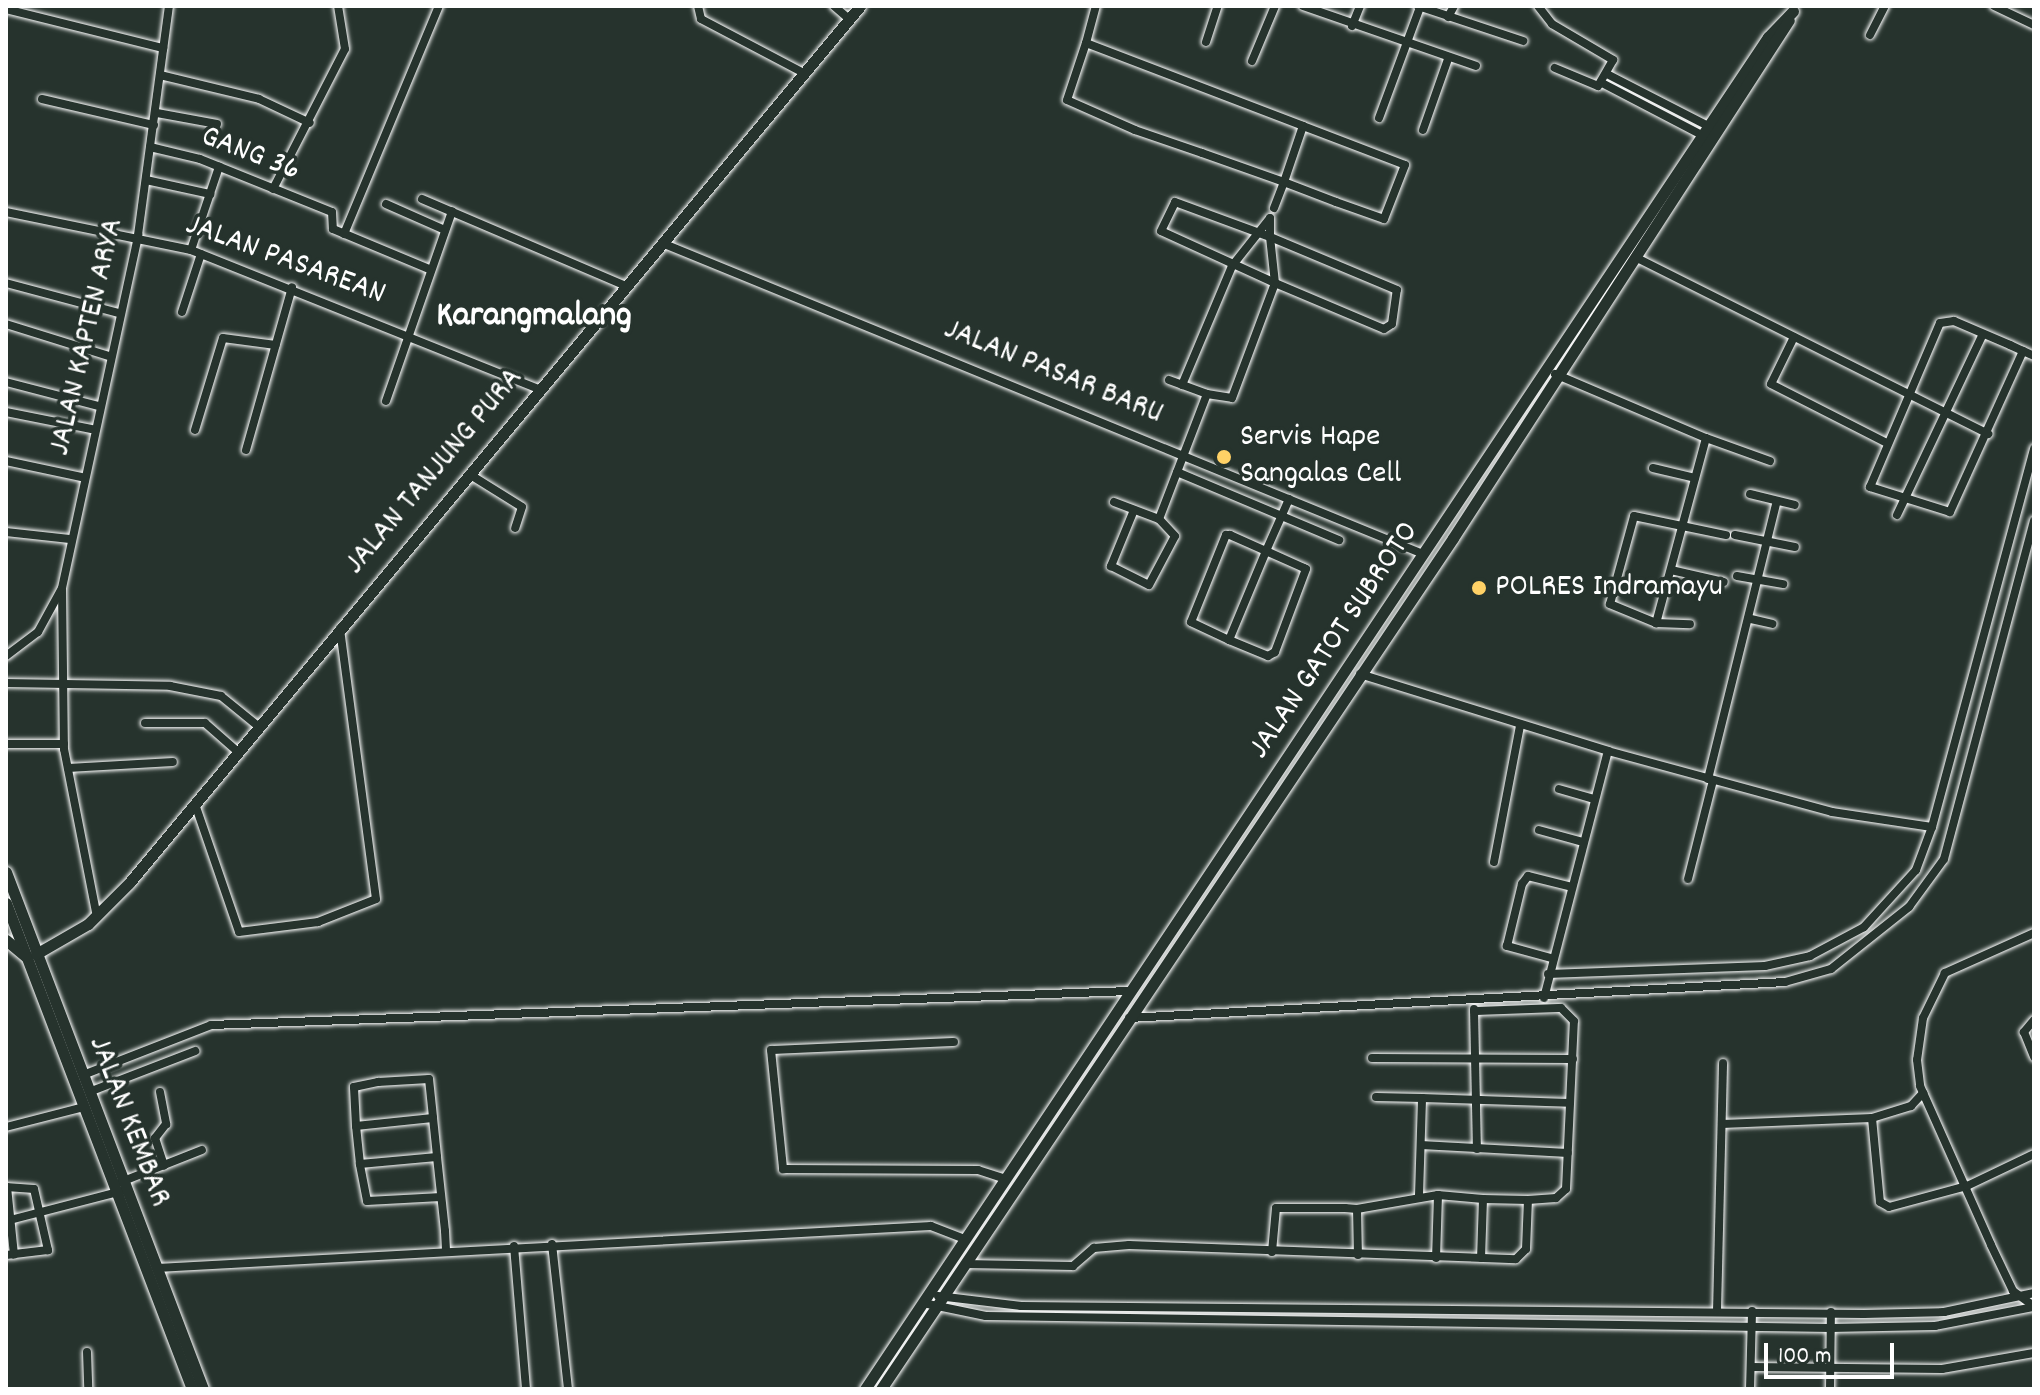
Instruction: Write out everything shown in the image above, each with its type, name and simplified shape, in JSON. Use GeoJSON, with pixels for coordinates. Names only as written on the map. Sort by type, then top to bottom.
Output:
{"type":"FeatureCollection","features":[{"type":"Feature","properties":{"kind":"street","name":"JALAN KAPTEN ARYA"},"geometry":{"type":"LineString","coordinates":[[6,656],[38,632],[62,588],[91,429],[138,235],[157,113],[169,6]]}},
{"type":"Feature","properties":{"kind":"street"},"geometry":{"type":"LineString","coordinates":[[273,189],[310,123],[345,49],[338,6]]}},
{"type":"Feature","properties":{"kind":"street"},"geometry":{"type":"LineString","coordinates":[[429,269],[344,234],[439,6]]}},
{"type":"Feature","properties":{"kind":"street"},"geometry":{"type":"LineString","coordinates":[[698,6],[701,19],[804,73]]}},
{"type":"Feature","properties":{"kind":"street"},"geometry":{"type":"LineString","coordinates":[[834,6],[848,18]]}},
{"type":"Feature","properties":{"kind":"street","name":"JALAN TANJUNG PURA"},"geometry":{"type":"LineString","coordinates":[[31,955],[97,917],[195,804],[860,6]]}},
{"type":"Feature","properties":{"kind":"street"},"geometry":{"type":"LineString","coordinates":[[1086,43],[1405,165],[1384,219],[1067,100],[1096,6]]}},
{"type":"Feature","properties":{"kind":"street"},"geometry":{"type":"LineString","coordinates":[[1206,42],[1218,6]]}},
{"type":"Feature","properties":{"kind":"street"},"geometry":{"type":"LineString","coordinates":[[1252,61],[1275,6]]}},
{"type":"Feature","properties":{"kind":"street"},"geometry":{"type":"LineString","coordinates":[[1303,6],[1406,46],[1476,66]]}},
{"type":"Feature","properties":{"kind":"street"},"geometry":{"type":"LineString","coordinates":[[1352,26],[1360,6]]}},
{"type":"Feature","properties":{"kind":"street"},"geometry":{"type":"LineString","coordinates":[[1379,118],[1419,6],[1523,41]]}},
{"type":"Feature","properties":{"kind":"street"},"geometry":{"type":"LineString","coordinates":[[1448,17],[1454,6]]}},
{"type":"Feature","properties":{"kind":"street"},"geometry":{"type":"LineString","coordinates":[[1538,6],[1552,24],[1609,51],[1604,79]]}},
{"type":"Feature","properties":{"kind":"street"},"geometry":{"type":"LineString","coordinates":[[1870,35],[1885,6]]}},
{"type":"Feature","properties":{"kind":"street"},"geometry":{"type":"LineString","coordinates":[[1994,6],[2034,25]]}},
{"type":"Feature","properties":{"kind":"street","name":"JALAN GATOT SUBROTO"},"geometry":{"type":"LineString","coordinates":[[865,1389],[1705,131],[1794,8]]}},
{"type":"Feature","properties":{"kind":"street","name":"JALAN GATOT SUBROTO"},"geometry":{"type":"LineString","coordinates":[[881,1389],[1776,49],[1794,8]]}},
{"type":"Feature","properties":{"kind":"street"},"geometry":{"type":"LineString","coordinates":[[6,9],[163,48]]}},
{"type":"Feature","properties":{"kind":"street"},"geometry":{"type":"LineString","coordinates":[[1423,130],[1448,59]]}},
{"type":"Feature","properties":{"kind":"street"},"geometry":{"type":"LineString","coordinates":[[1555,68],[1604,79],[1705,131]]}},
{"type":"Feature","properties":{"kind":"street"},"geometry":{"type":"LineString","coordinates":[[160,75],[259,99],[310,123]]}},
{"type":"Feature","properties":{"kind":"street"},"geometry":{"type":"LineString","coordinates":[[42,99],[154,125]]}},
{"type":"Feature","properties":{"kind":"street"},"geometry":{"type":"LineString","coordinates":[[157,113],[217,124]]}},
{"type":"Feature","properties":{"kind":"street"},"geometry":{"type":"LineString","coordinates":[[1274,208],[1303,126]]}},
{"type":"Feature","properties":{"kind":"street","name":"GANG 36"},"geometry":{"type":"LineString","coordinates":[[150,147],[219,167],[332,212],[332,228],[344,234]]}},
{"type":"Feature","properties":{"kind":"street"},"geometry":{"type":"LineString","coordinates":[[191,250],[219,167]]}},
{"type":"Feature","properties":{"kind":"street"},"geometry":{"type":"LineString","coordinates":[[146,180],[210,194]]}},
{"type":"Feature","properties":{"kind":"street"},"geometry":{"type":"LineString","coordinates":[[422,199],[626,286]]}},
{"type":"Feature","properties":{"kind":"street"},"geometry":{"type":"LineString","coordinates":[[386,204],[445,230]]}},
{"type":"Feature","properties":{"kind":"street"},"geometry":{"type":"LineString","coordinates":[[1170,205],[1270,237],[1389,286],[1401,300],[1384,329],[1162,235],[1170,205]]}},
{"type":"Feature","properties":{"kind":"street"},"geometry":{"type":"LineString","coordinates":[[386,401],[405,331],[452,211]]}},
{"type":"Feature","properties":{"kind":"street","name":"JALAN PASAREAN"},"geometry":{"type":"LineString","coordinates":[[6,212],[138,235],[191,250],[405,331],[538,389]]}},
{"type":"Feature","properties":{"kind":"street"},"geometry":{"type":"LineString","coordinates":[[1169,380],[1182,385],[1207,394],[1232,398],[1275,283],[1270,218],[1232,266],[1182,385]]}},
{"type":"Feature","properties":{"kind":"street","name":"JALAN PASAR BARU"},"geometry":{"type":"LineString","coordinates":[[662,243],[1185,453],[1423,554]]}},
{"type":"Feature","properties":{"kind":"street"},"geometry":{"type":"LineString","coordinates":[[182,312],[201,254]]}},
{"type":"Feature","properties":{"kind":"street"},"geometry":{"type":"LineString","coordinates":[[1637,258],[1988,434]]}},
{"type":"Feature","properties":{"kind":"street"},"geometry":{"type":"LineString","coordinates":[[6,283],[119,313]]}},
{"type":"Feature","properties":{"kind":"street"},"geometry":{"type":"LineString","coordinates":[[246,450],[292,287]]}},
{"type":"Feature","properties":{"kind":"street"},"geometry":{"type":"LineString","coordinates":[[2023,351],[1950,512],[1904,501],[1869,485],[1940,323],[1983,334],[2023,351],[2034,356]]}},
{"type":"Feature","properties":{"kind":"street"},"geometry":{"type":"LineString","coordinates":[[6,324],[109,356]]}},
{"type":"Feature","properties":{"kind":"street"},"geometry":{"type":"LineString","coordinates":[[1897,515],[1983,334]]}},
{"type":"Feature","properties":{"kind":"street"},"geometry":{"type":"LineString","coordinates":[[1794,337],[1771,384],[1887,443]]}},
{"type":"Feature","properties":{"kind":"street"},"geometry":{"type":"LineString","coordinates":[[195,430],[223,338],[276,345]]}},
{"type":"Feature","properties":{"kind":"street"},"geometry":{"type":"LineString","coordinates":[[1547,370],[1706,438],[1770,461]]}},
{"type":"Feature","properties":{"kind":"street"},"geometry":{"type":"LineString","coordinates":[[6,382],[98,406]]}},
{"type":"Feature","properties":{"kind":"street"},"geometry":{"type":"LineString","coordinates":[[1159,519],[1207,394]]}},
{"type":"Feature","properties":{"kind":"street"},"geometry":{"type":"LineString","coordinates":[[6,412],[91,429]]}},
{"type":"Feature","properties":{"kind":"street"},"geometry":{"type":"LineString","coordinates":[[1656,623],[1706,438]]}},
{"type":"Feature","properties":{"kind":"street"},"geometry":{"type":"LineString","coordinates":[[1548,976],[1765,966],[1810,956],[1864,927],[1916,870],[1932,827],[2034,449]]}},
{"type":"Feature","properties":{"kind":"street"},"geometry":{"type":"LineString","coordinates":[[6,461],[81,477]]}},
{"type":"Feature","properties":{"kind":"street"},"geometry":{"type":"LineString","coordinates":[[1653,468],[1695,478]]}},
{"type":"Feature","properties":{"kind":"street"},"geometry":{"type":"LineString","coordinates":[[1177,472],[1339,540]]}},
{"type":"Feature","properties":{"kind":"street"},"geometry":{"type":"LineString","coordinates":[[469,474],[522,507],[515,528]]}},
{"type":"Feature","properties":{"kind":"street"},"geometry":{"type":"LineString","coordinates":[[1750,494],[1795,505]]}},
{"type":"Feature","properties":{"kind":"street"},"geometry":{"type":"LineString","coordinates":[[1229,640],[1289,499]]}},
{"type":"Feature","properties":{"kind":"street"},"geometry":{"type":"LineString","coordinates":[[1688,879],[1777,501]]}},
{"type":"Feature","properties":{"kind":"street"},"geometry":{"type":"LineString","coordinates":[[1114,502],[1159,519],[1175,536],[1149,585],[1111,566],[1134,510]]}},
{"type":"Feature","properties":{"kind":"street"},"geometry":{"type":"LineString","coordinates":[[1690,624],[1656,623],[1610,601],[1634,516],[1795,547]]}},
{"type":"Feature","properties":{"kind":"street"},"geometry":{"type":"LineString","coordinates":[[1130,1017],[1473,1001],[1813,976],[1858,951],[1909,907],[1944,859],[2034,521]]}},
{"type":"Feature","properties":{"kind":"street"},"geometry":{"type":"LineString","coordinates":[[6,532],[70,539]]}},
{"type":"Feature","properties":{"kind":"street"},"geometry":{"type":"LineString","coordinates":[[1221,539],[1266,551],[1307,571],[1281,639],[1268,656],[1191,622],[1221,539]]}},
{"type":"Feature","properties":{"kind":"street"},"geometry":{"type":"LineString","coordinates":[[1671,570],[1724,582]]}},
{"type":"Feature","properties":{"kind":"street"},"geometry":{"type":"LineString","coordinates":[[1737,576],[1783,584]]}},
{"type":"Feature","properties":{"kind":"street"},"geometry":{"type":"LineString","coordinates":[[62,588],[64,744],[97,917]]}},
{"type":"Feature","properties":{"kind":"street"},"geometry":{"type":"LineString","coordinates":[[1751,619],[1772,624]]}},
{"type":"Feature","properties":{"kind":"street"},"geometry":{"type":"LineString","coordinates":[[195,804],[239,932],[318,922],[374,902],[340,628]]}},
{"type":"Feature","properties":{"kind":"street"},"geometry":{"type":"LineString","coordinates":[[1359,674],[1520,726],[1710,780],[1877,821],[1932,827]]}},
{"type":"Feature","properties":{"kind":"street"},"geometry":{"type":"LineString","coordinates":[[6,683],[152,684],[214,693],[259,727]]}},
{"type":"Feature","properties":{"kind":"street"},"geometry":{"type":"LineString","coordinates":[[145,723],[205,723],[238,752]]}},
{"type":"Feature","properties":{"kind":"street"},"geometry":{"type":"LineString","coordinates":[[1494,862],[1520,726]]}},
{"type":"Feature","properties":{"kind":"street"},"geometry":{"type":"LineString","coordinates":[[6,744],[64,744]]}},
{"type":"Feature","properties":{"kind":"street"},"geometry":{"type":"LineString","coordinates":[[1545,996],[1551,958],[1608,751]]}},
{"type":"Feature","properties":{"kind":"street"},"geometry":{"type":"LineString","coordinates":[[68,768],[173,762]]}},
{"type":"Feature","properties":{"kind":"street"},"geometry":{"type":"LineString","coordinates":[[1559,789],[1593,799]]}},
{"type":"Feature","properties":{"kind":"street"},"geometry":{"type":"LineString","coordinates":[[1539,830],[1583,842]]}},
{"type":"Feature","properties":{"kind":"street","name":"JALAN KEMBAR"},"geometry":{"type":"LineString","coordinates":[[6,872],[31,955],[122,1185],[192,1389]]}},
{"type":"Feature","properties":{"kind":"street"},"geometry":{"type":"LineString","coordinates":[[1551,958],[1507,946],[1522,884],[1528,876],[1572,887]]}},
{"type":"Feature","properties":{"kind":"street","name":"JALAN KEMBAR"},"geometry":{"type":"LineString","coordinates":[[7,910],[31,955]]}},
{"type":"Feature","properties":{"kind":"street"},"geometry":{"type":"LineString","coordinates":[[2034,933],[1957,964],[1937,984],[1919,1035],[1923,1093],[2015,1296],[2031,1308],[2034,1318]]}},
{"type":"Feature","properties":{"kind":"street"},"geometry":{"type":"LineString","coordinates":[[6,940],[31,955]]}},
{"type":"Feature","properties":{"kind":"street"},"geometry":{"type":"LineString","coordinates":[[6,1127],[218,1024],[1128,995]]}},
{"type":"Feature","properties":{"kind":"street"},"geometry":{"type":"LineString","coordinates":[[1473,1001],[1477,1149]]}},
{"type":"Feature","properties":{"kind":"street"},"geometry":{"type":"LineString","coordinates":[[1272,1252],[1278,1207],[1394,1207],[1419,1195],[1528,1200],[1563,1195],[1574,1021],[1565,1009],[1474,1011]]}},
{"type":"Feature","properties":{"kind":"street"},"geometry":{"type":"LineString","coordinates":[[2034,1020],[2024,1032],[2034,1057]]}},
{"type":"Feature","properties":{"kind":"street"},"geometry":{"type":"LineString","coordinates":[[954,1042],[771,1050],[783,1169],[978,1170],[1005,1179]]}},
{"type":"Feature","properties":{"kind":"street"},"geometry":{"type":"LineString","coordinates":[[83,1089],[195,1051]]}},
{"type":"Feature","properties":{"kind":"street"},"geometry":{"type":"LineString","coordinates":[[1372,1058],[1573,1059]]}},
{"type":"Feature","properties":{"kind":"street"},"geometry":{"type":"LineString","coordinates":[[1717,1311],[1723,1063]]}},
{"type":"Feature","properties":{"kind":"street"},"geometry":{"type":"LineString","coordinates":[[441,1197],[367,1201],[360,1164],[354,1087],[378,1082],[429,1079],[437,1157],[441,1197],[446,1249]]}},
{"type":"Feature","properties":{"kind":"street"},"geometry":{"type":"LineString","coordinates":[[160,1092],[166,1124],[155,1138],[164,1166]]}},
{"type":"Feature","properties":{"kind":"street"},"geometry":{"type":"LineString","coordinates":[[1722,1124],[1872,1118],[1911,1106],[1923,1093]]}},
{"type":"Feature","properties":{"kind":"street"},"geometry":{"type":"LineString","coordinates":[[1376,1097],[1569,1103]]}},
{"type":"Feature","properties":{"kind":"street"},"geometry":{"type":"LineString","coordinates":[[1419,1195],[1422,1098]]}},
{"type":"Feature","properties":{"kind":"street"},"geometry":{"type":"LineString","coordinates":[[356,1126],[433,1118]]}},
{"type":"Feature","properties":{"kind":"street"},"geometry":{"type":"LineString","coordinates":[[1872,1118],[1884,1206],[1967,1186],[2034,1154]]}},
{"type":"Feature","properties":{"kind":"street"},"geometry":{"type":"LineString","coordinates":[[1421,1145],[1568,1153]]}},
{"type":"Feature","properties":{"kind":"street"},"geometry":{"type":"LineString","coordinates":[[10,1220],[122,1185],[141,1174],[202,1150]]}},
{"type":"Feature","properties":{"kind":"street"},"geometry":{"type":"LineString","coordinates":[[360,1164],[437,1157]]}},
{"type":"Feature","properties":{"kind":"street","name":"JALAN KEMBAR"},"geometry":{"type":"LineString","coordinates":[[122,1185],[165,1266],[203,1389]]}},
{"type":"Feature","properties":{"kind":"street"},"geometry":{"type":"LineString","coordinates":[[6,1187],[33,1187],[41,1212],[48,1252],[10,1255],[6,1187]]}},
{"type":"Feature","properties":{"kind":"street"},"geometry":{"type":"LineString","coordinates":[[1436,1258],[1438,1195]]}},
{"type":"Feature","properties":{"kind":"street"},"geometry":{"type":"LineString","coordinates":[[1481,1258],[1483,1199]]}},
{"type":"Feature","properties":{"kind":"street"},"geometry":{"type":"LineString","coordinates":[[965,1264],[1073,1266],[1094,1248],[1129,1245],[1436,1258],[1523,1255],[1528,1200]]}},
{"type":"Feature","properties":{"kind":"street"},"geometry":{"type":"LineString","coordinates":[[1357,1209],[1358,1255]]}},
{"type":"Feature","properties":{"kind":"street"},"geometry":{"type":"LineString","coordinates":[[165,1266],[931,1226],[965,1239]]}},
{"type":"Feature","properties":{"kind":"street"},"geometry":{"type":"LineString","coordinates":[[552,1244],[566,1389]]}},
{"type":"Feature","properties":{"kind":"street"},"geometry":{"type":"LineString","coordinates":[[514,1246],[526,1389]]}},
{"type":"Feature","properties":{"kind":"street"},"geometry":{"type":"LineString","coordinates":[[926,1298],[1021,1306],[1944,1312],[2034,1293]]}},
{"type":"Feature","properties":{"kind":"street"},"geometry":{"type":"LineString","coordinates":[[926,1298],[936,1309],[986,1316],[1659,1321],[1831,1328],[1935,1326],[2031,1308]]}},
{"type":"Feature","properties":{"kind":"street"},"geometry":{"type":"LineString","coordinates":[[1659,1321],[1660,1310]]}},
{"type":"Feature","properties":{"kind":"street"},"geometry":{"type":"LineString","coordinates":[[1750,1389],[1752,1311]]}},
{"type":"Feature","properties":{"kind":"street"},"geometry":{"type":"LineString","coordinates":[[1830,1389],[1831,1312]]}},
{"type":"Feature","properties":{"kind":"street"},"geometry":{"type":"LineString","coordinates":[[87,1352],[88,1389]]}},
{"type":"Feature","properties":{"kind":"street"},"geometry":{"type":"LineString","coordinates":[[1751,1367],[1942,1369],[2034,1353]]}},
{"type":"Feature","properties":{"kind":"place","name":"Servis Hape Sangalas Cell"},"geometry":{"type":"Point","coordinates":[1224,457]}},
{"type":"Feature","properties":{"kind":"place","name":"POLRES Indramayu"},"geometry":{"type":"Point","coordinates":[1479,588]}},
{"type":"Feature","properties":{"kind":"district","name":"Karangmalang"},"geometry":{"type":"Point","coordinates":[534,318]}}]}
